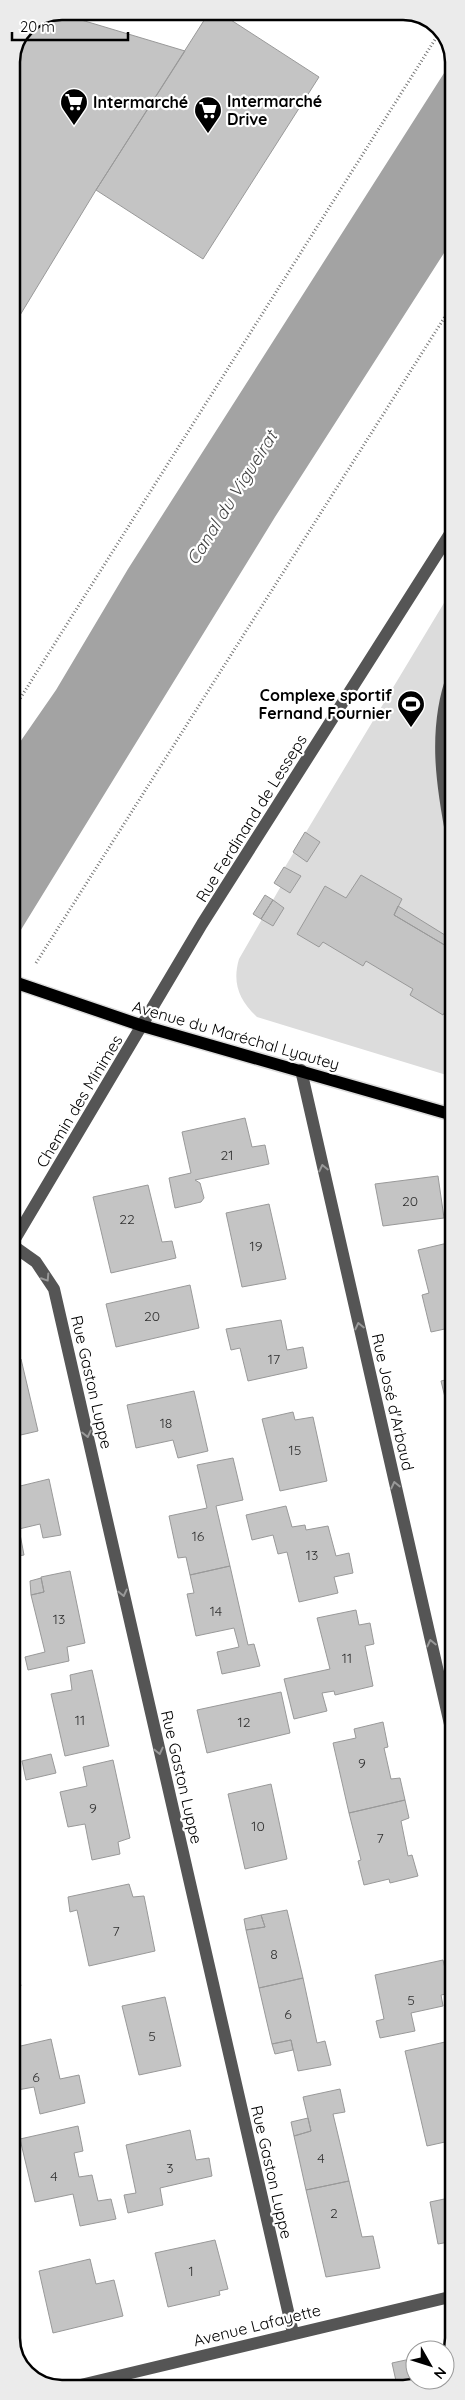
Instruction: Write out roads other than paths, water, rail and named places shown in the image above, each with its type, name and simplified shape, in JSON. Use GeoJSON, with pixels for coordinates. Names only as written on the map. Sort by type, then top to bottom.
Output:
{"type":"FeatureCollection","features":[{"type":"Feature","properties":{"kind":"main road","name":"Avenue du Maréchal Lyautey"},"geometry":{"type":"LineString","coordinates":[[20,984],[143,1026],[445,1112]]}},
{"type":"Feature","properties":{"kind":"street","name":"Rue Ferdinand de Lesseps"},"geometry":{"type":"LineString","coordinates":[[143,1026],[202,924],[445,542]]}},
{"type":"Feature","properties":{"kind":"street"},"geometry":{"type":"LineString","coordinates":[[445,707],[441,739],[445,801]]}},
{"type":"Feature","properties":{"kind":"street","name":"Chemin des Minimes"},"geometry":{"type":"LineString","coordinates":[[20,1231],[143,1026]]}},
{"type":"Feature","properties":{"kind":"street","name":"Rue José d'Arbaud"},"geometry":{"type":"LineString","coordinates":[[301,1070],[445,1702]]}},
{"type":"Feature","properties":{"kind":"street","name":"Rue Gaston Luppe"},"geometry":{"type":"LineString","coordinates":[[20,1250],[36,1262],[54,1289],[292,2333]]}},
{"type":"Feature","properties":{"kind":"street","name":"Avenue Lafayette"},"geometry":{"type":"LineString","coordinates":[[101,2380],[445,2298]]}},
{"type":"Feature","properties":{"kind":"water","name":"Canal du Vigueirat"},"geometry":{"type":"Polygon","coordinates":[[[445,72],[445,251],[275,517],[20,931],[20,742],[56,690],[128,569],[445,72]]]}},
{"type":"Feature","properties":{"kind":"place","name":"Intermarché"},"geometry":{"type":"Point","coordinates":[74,126]}},
{"type":"Feature","properties":{"kind":"place","name":"Intermarché Drive"},"geometry":{"type":"Point","coordinates":[208,134]}},
{"type":"Feature","properties":{"kind":"place","name":"Complexe sportif Fernand Fournier"},"geometry":{"type":"Point","coordinates":[411,728]}}]}
